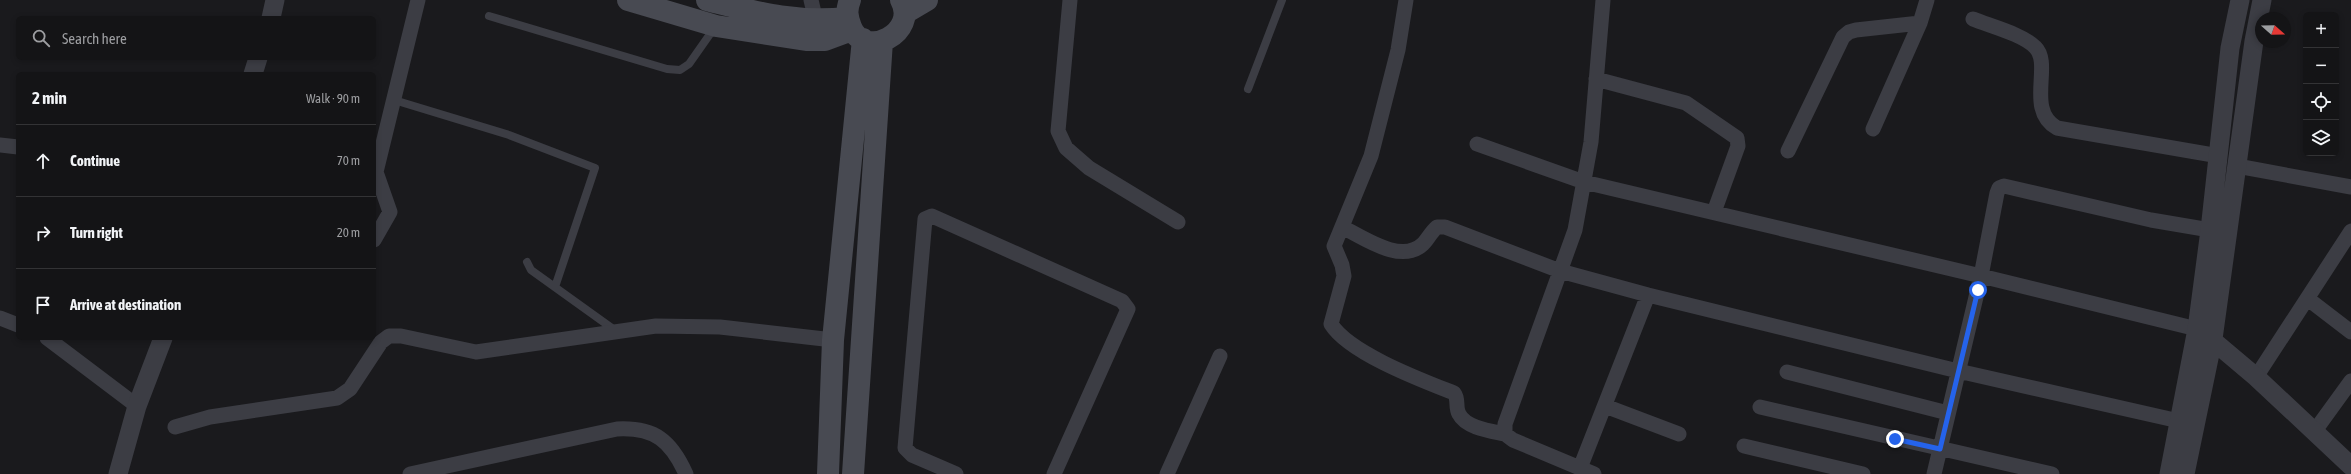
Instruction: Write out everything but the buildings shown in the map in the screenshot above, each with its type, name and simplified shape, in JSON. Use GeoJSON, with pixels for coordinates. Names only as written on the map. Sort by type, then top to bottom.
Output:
{"type":"FeatureCollection","features":[{"type":"Feature","properties":{"kind":"main road"},"geometry":{"type":"LineString","coordinates":[[628,0],[716,26],[815,41],[838,37],[859,26]]}},
{"type":"Feature","properties":{"kind":"main road"},"geometry":{"type":"LineString","coordinates":[[707,0],[789,19],[814,10],[891,38],[898,31],[903,22],[903,6],[927,0]]}},
{"type":"Feature","properties":{"kind":"main road"},"geometry":{"type":"LineString","coordinates":[[828,474],[833,340],[859,26]]}},
{"type":"Feature","properties":{"kind":"main road"},"geometry":{"type":"LineString","coordinates":[[853,474],[859,26]]}},
{"type":"Feature","properties":{"kind":"street"},"geometry":{"type":"LineString","coordinates":[[271,16],[275,0]]}},
{"type":"Feature","properties":{"kind":"street"},"geometry":{"type":"LineString","coordinates":[[376,168],[418,0]]}},
{"type":"Feature","properties":{"kind":"street"},"geometry":{"type":"LineString","coordinates":[[1070,0],[1058,131],[1066,148],[1089,168],[1178,222]]}},
{"type":"Feature","properties":{"kind":"street"},"geometry":{"type":"LineString","coordinates":[[1406,0],[1398,50],[1371,156],[1334,246],[1342,265],[1344,276],[1331,317],[1331,324],[1335,330],[1347,341],[1369,355],[1454,393],[1458,397],[1458,413],[1464,420],[1486,431],[1505,434],[1513,440],[1587,471],[1605,406],[1648,295]]}},
{"type":"Feature","properties":{"kind":"street"},"geometry":{"type":"LineString","coordinates":[[1505,434],[1504,424],[1575,230],[1591,142],[1603,0]]}},
{"type":"Feature","properties":{"kind":"street"},"geometry":{"type":"LineString","coordinates":[[1873,129],[1920,23],[1928,0]]}},
{"type":"Feature","properties":{"kind":"street"},"geometry":{"type":"LineString","coordinates":[[2168,474],[2197,329],[2219,156],[2230,48],[2240,0]]}},
{"type":"Feature","properties":{"kind":"street"},"geometry":{"type":"LineString","coordinates":[[2185,474],[2213,339],[2254,41],[2262,0]]}},
{"type":"Feature","properties":{"kind":"street"},"geometry":{"type":"LineString","coordinates":[[1974,19],[2034,46],[2040,53],[2041,106],[2048,123],[2219,156]]}},
{"type":"Feature","properties":{"kind":"street"},"geometry":{"type":"LineString","coordinates":[[1788,151],[1843,37],[1849,32],[1856,30],[1920,23]]}},
{"type":"Feature","properties":{"kind":"street"},"geometry":{"type":"LineString","coordinates":[[254,72],[257,60]]}},
{"type":"Feature","properties":{"kind":"street"},"geometry":{"type":"LineString","coordinates":[[1596,79],[1686,103],[1737,138],[1738,146],[1714,212]]}},
{"type":"Feature","properties":{"kind":"street"},"geometry":{"type":"LineString","coordinates":[[1477,144],[1584,182],[1982,276],[2197,329],[2213,339],[2256,377],[2351,466]]}},
{"type":"Feature","properties":{"kind":"street"},"geometry":{"type":"LineString","coordinates":[[0,145],[16,147]]}},
{"type":"Feature","properties":{"kind":"street"},"geometry":{"type":"LineString","coordinates":[[2237,166],[2351,187]]}},
{"type":"Feature","properties":{"kind":"street"},"geometry":{"type":"LineString","coordinates":[[376,175],[390,212],[376,236]]}},
{"type":"Feature","properties":{"kind":"street"},"geometry":{"type":"LineString","coordinates":[[1934,474],[1982,276],[1997,192],[2004,186],[2151,220],[2210,230]]}},
{"type":"Feature","properties":{"kind":"street"},"geometry":{"type":"LineString","coordinates":[[956,474],[912,455],[904,448],[925,219],[932,216],[1122,301],[1128,309],[1054,474]]}},
{"type":"Feature","properties":{"kind":"street"},"geometry":{"type":"LineString","coordinates":[[1342,227],[1393,251],[1402,253],[1422,244],[1437,227],[1444,227],[1560,271],[1648,295],[1958,371],[2179,421]]}},
{"type":"Feature","properties":{"kind":"street"},"geometry":{"type":"LineString","coordinates":[[2256,377],[2349,239]]}},
{"type":"Feature","properties":{"kind":"street"},"geometry":{"type":"LineString","coordinates":[[2308,299],[2351,332]]}},
{"type":"Feature","properties":{"kind":"street"},"geometry":{"type":"LineString","coordinates":[[0,318],[16,324]]}},
{"type":"Feature","properties":{"kind":"street"},"geometry":{"type":"LineString","coordinates":[[175,427],[210,417],[337,398],[350,389],[381,342],[389,336],[401,336],[476,352],[656,326],[688,325],[833,340]]}},
{"type":"Feature","properties":{"kind":"street"},"geometry":{"type":"LineString","coordinates":[[50,340],[137,406]]}},
{"type":"Feature","properties":{"kind":"street"},"geometry":{"type":"LineString","coordinates":[[118,474],[137,406],[162,340]]}},
{"type":"Feature","properties":{"kind":"street"},"geometry":{"type":"LineString","coordinates":[[1167,474],[1220,356]]}},
{"type":"Feature","properties":{"kind":"street"},"geometry":{"type":"LineString","coordinates":[[1787,372],[1948,413]]}},
{"type":"Feature","properties":{"kind":"street"},"geometry":{"type":"LineString","coordinates":[[2314,432],[2351,380]]}},
{"type":"Feature","properties":{"kind":"street"},"geometry":{"type":"LineString","coordinates":[[1605,406],[1679,434]]}},
{"type":"Feature","properties":{"kind":"street"},"geometry":{"type":"LineString","coordinates":[[1760,407],[2052,474]]}},
{"type":"Feature","properties":{"kind":"street"},"geometry":{"type":"LineString","coordinates":[[410,474],[617,429],[633,428],[646,430],[661,438],[677,454],[686,474]]}},
{"type":"Feature","properties":{"kind":"street"},"geometry":{"type":"LineString","coordinates":[[1744,446],[1863,474]]}},
{"type":"Feature","properties":{"kind":"lane"},"geometry":{"type":"LineString","coordinates":[[1248,89],[1282,0]]}},
{"type":"Feature","properties":{"kind":"lane"},"geometry":{"type":"LineString","coordinates":[[489,16],[667,69],[680,70],[689,64],[716,26]]}},
{"type":"Feature","properties":{"kind":"lane"},"geometry":{"type":"LineString","coordinates":[[394,100],[509,135],[595,168],[555,287]]}},
{"type":"Feature","properties":{"kind":"lane"},"geometry":{"type":"LineString","coordinates":[[527,262],[531,270],[617,332]]}},
{"type":"Feature","properties":{"kind":"route"},"geometry":{"type":"LineString","coordinates":[[1895,439],[1940,449],[1978,290]]}}]}
